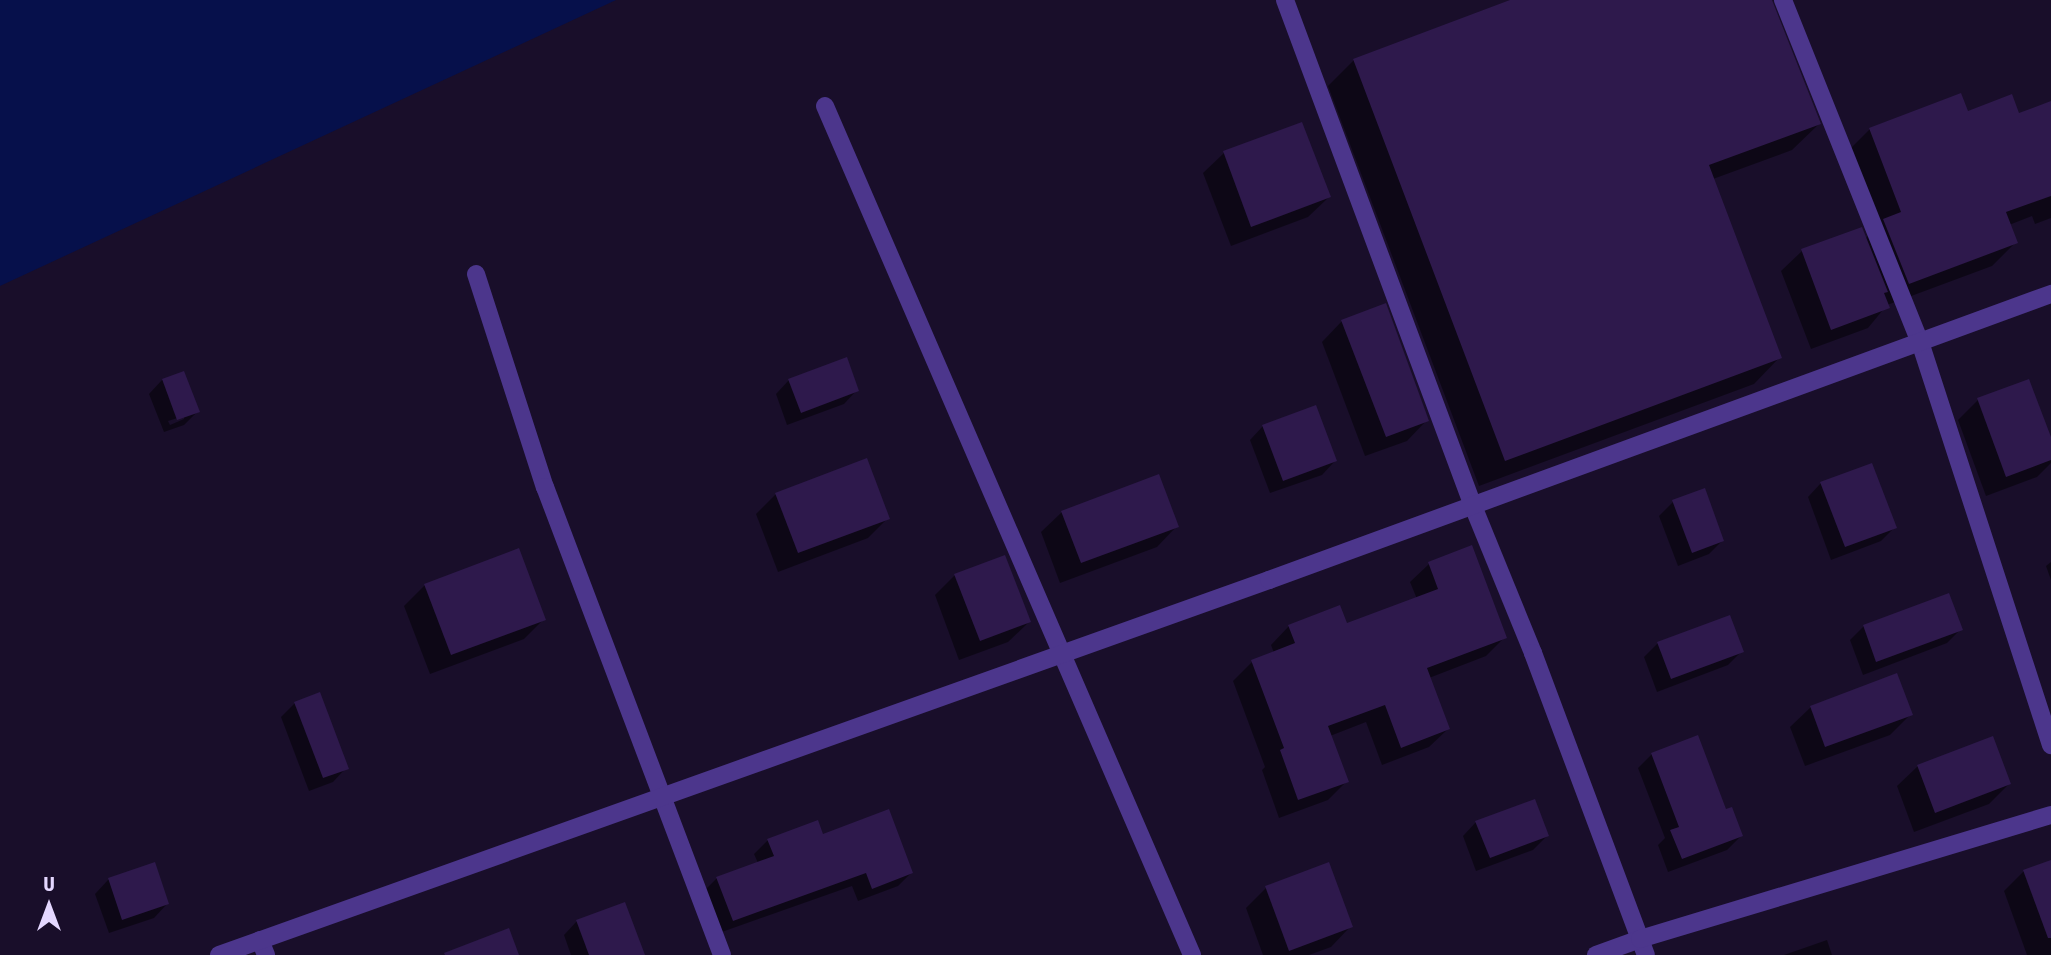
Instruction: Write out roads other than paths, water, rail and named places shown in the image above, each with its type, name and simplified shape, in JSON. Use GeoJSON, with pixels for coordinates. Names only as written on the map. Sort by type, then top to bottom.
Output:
{"type":"FeatureCollection","features":[{"type":"Feature","properties":{"kind":"street"},"geometry":{"type":"LineString","coordinates":[[1286,0],[1474,506],[1533,653],[1643,947]]}},
{"type":"Feature","properties":{"kind":"street"},"geometry":{"type":"LineString","coordinates":[[1783,0],[1920,342],[2051,745]]}},
{"type":"Feature","properties":{"kind":"street"},"geometry":{"type":"LineString","coordinates":[[825,106],[1060,655],[1192,955]]}},
{"type":"Feature","properties":{"kind":"street"},"geometry":{"type":"LineString","coordinates":[[476,274],[545,487],[665,796],[722,955]]}},
{"type":"Feature","properties":{"kind":"street"},"geometry":{"type":"LineString","coordinates":[[219,955],[263,947],[665,796],[1474,506],[2051,294]]}},
{"type":"Feature","properties":{"kind":"street"},"geometry":{"type":"LineString","coordinates":[[1596,955],[1643,947],[2051,815]]}}]}
